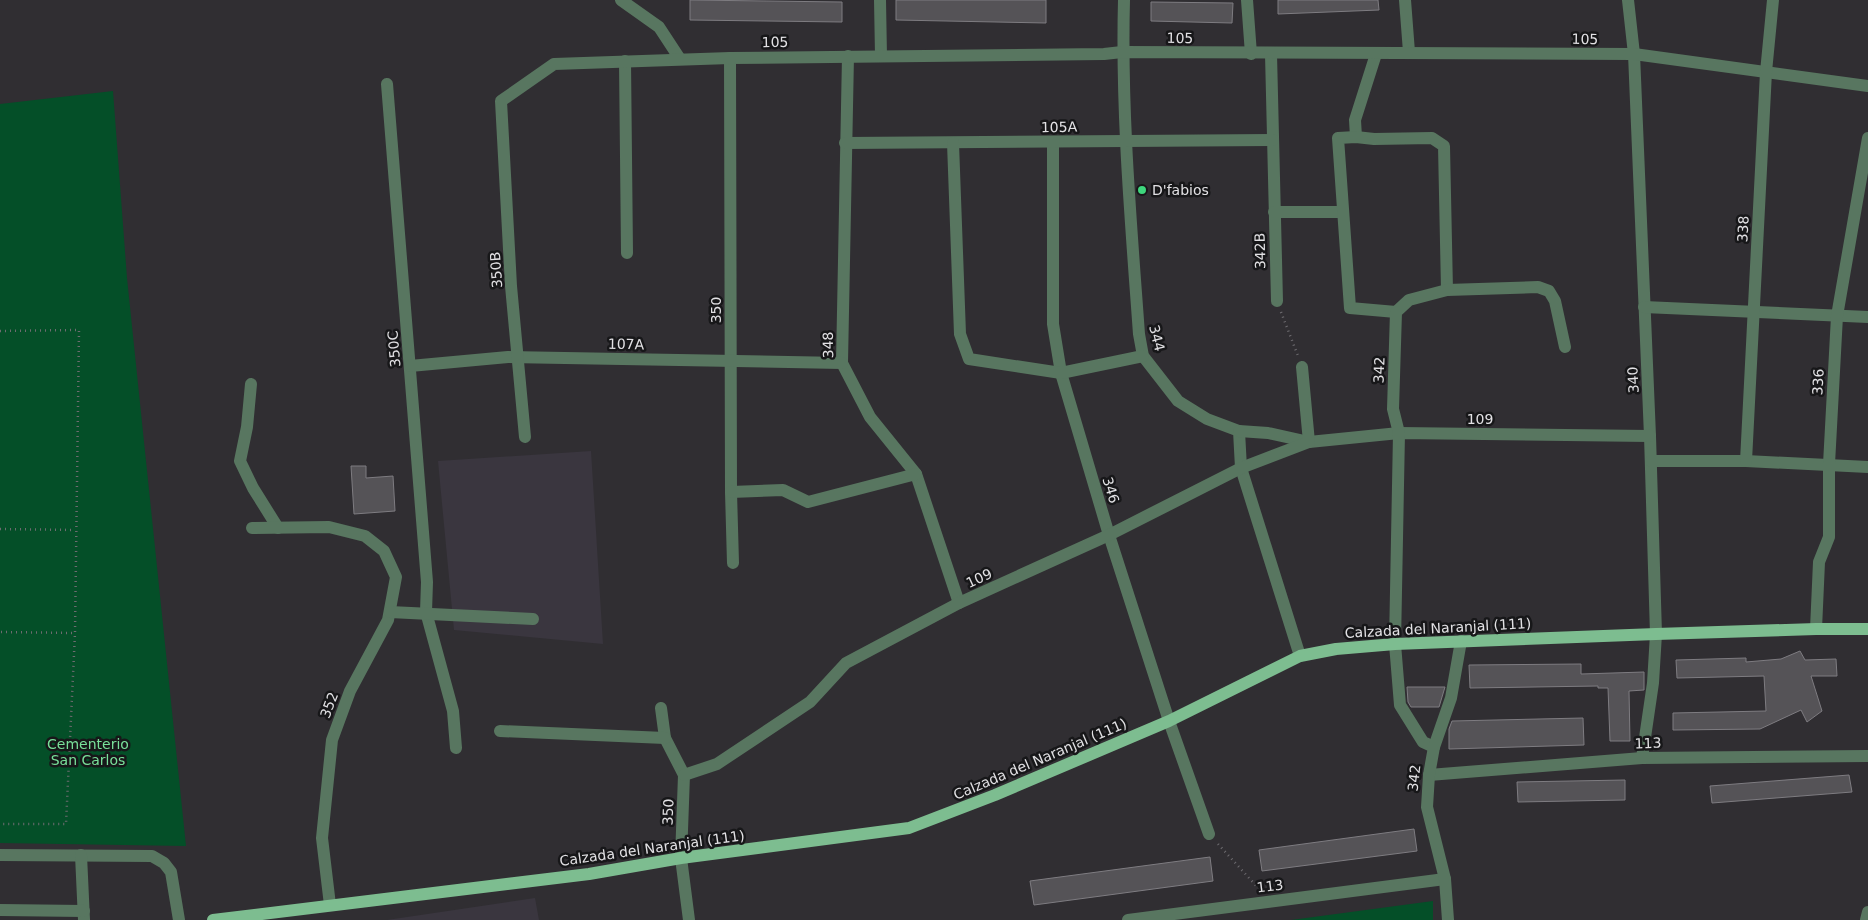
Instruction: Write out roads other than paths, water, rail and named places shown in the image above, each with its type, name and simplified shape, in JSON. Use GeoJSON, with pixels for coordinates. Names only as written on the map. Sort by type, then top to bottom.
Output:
{"type":"FeatureCollection","features":[{"type":"Feature","properties":{"kind":"main road","name":"Calzada del Naranjal (111)"},"geometry":{"type":"LineString","coordinates":[[213,920],[589,874],[681,858],[909,828],[995,795],[1169,721],[1300,656],[1336,649],[1460,641],[1816,629],[1868,629]]}},
{"type":"Feature","properties":{"kind":"street"},"geometry":{"type":"LineString","coordinates":[[621,0],[659,27],[680,59]]}},
{"type":"Feature","properties":{"kind":"street"},"geometry":{"type":"LineString","coordinates":[[880,0],[881,56]]}},
{"type":"Feature","properties":{"kind":"street","name":"344"},"geometry":{"type":"LineString","coordinates":[[1124,0],[1122,52],[1126,140],[1139,334],[1143,356],[1178,401],[1207,419],[1239,431]]}},
{"type":"Feature","properties":{"kind":"street"},"geometry":{"type":"LineString","coordinates":[[1247,0],[1251,54]]}},
{"type":"Feature","properties":{"kind":"street"},"geometry":{"type":"LineString","coordinates":[[1405,0],[1409,52]]}},
{"type":"Feature","properties":{"kind":"street","name":"340"},"geometry":{"type":"LineString","coordinates":[[1628,0],[1634,54],[1651,460],[1656,634],[1653,683],[1642,758]]}},
{"type":"Feature","properties":{"kind":"street","name":"338"},"geometry":{"type":"LineString","coordinates":[[1746,461],[1766,72],[1773,0]]}},
{"type":"Feature","properties":{"kind":"street","name":"105"},"geometry":{"type":"LineString","coordinates":[[501,101],[554,64],[680,59],[1104,54],[1122,52],[1634,54],[1868,86]]}},
{"type":"Feature","properties":{"kind":"street","name":"342B"},"geometry":{"type":"LineString","coordinates":[[1271,54],[1277,301]]}},
{"type":"Feature","properties":{"kind":"street"},"geometry":{"type":"LineString","coordinates":[[1356,137],[1355,120],[1376,54]]}},
{"type":"Feature","properties":{"kind":"street","name":"348"},"geometry":{"type":"LineString","coordinates":[[848,56],[842,363],[870,417],[916,474],[959,603]]}},
{"type":"Feature","properties":{"kind":"street","name":"350"},"geometry":{"type":"LineString","coordinates":[[730,58],[731,492],[733,563]]}},
{"type":"Feature","properties":{"kind":"street"},"geometry":{"type":"LineString","coordinates":[[625,61],[627,253]]}},
{"type":"Feature","properties":{"kind":"street","name":"350C"},"geometry":{"type":"LineString","coordinates":[[387,84],[427,582],[426,612],[453,710],[456,748]]}},
{"type":"Feature","properties":{"kind":"street","name":"350B"},"geometry":{"type":"LineString","coordinates":[[501,101],[512,286],[525,437]]}},
{"type":"Feature","properties":{"kind":"street"},"geometry":{"type":"LineString","coordinates":[[1447,290],[1444,146],[1432,138],[1338,138],[1350,308],[1396,312],[1409,300],[1447,290],[1538,287],[1549,292],[1555,301],[1565,347]]}},
{"type":"Feature","properties":{"kind":"street","name":"336"},"geometry":{"type":"LineString","coordinates":[[1816,629],[1820,562],[1829,537],[1829,464],[1837,316],[1868,138]]}},
{"type":"Feature","properties":{"kind":"street","name":"105A"},"geometry":{"type":"LineString","coordinates":[[845,143],[1273,140]]}},
{"type":"Feature","properties":{"kind":"street","name":"346"},"geometry":{"type":"LineString","coordinates":[[1053,142],[1053,324],[1061,373],[1109,535],[1169,721],[1209,834]]}},
{"type":"Feature","properties":{"kind":"street"},"geometry":{"type":"LineString","coordinates":[[953,143],[960,334],[969,359],[1061,373],[1143,356]]}},
{"type":"Feature","properties":{"kind":"street"},"geometry":{"type":"LineString","coordinates":[[1274,212],[1342,212]]}},
{"type":"Feature","properties":{"kind":"street"},"geometry":{"type":"LineString","coordinates":[[1644,307],[1868,317]]}},
{"type":"Feature","properties":{"kind":"street","name":"342"},"geometry":{"type":"LineString","coordinates":[[1396,312],[1393,409],[1399,434],[1394,644],[1400,705],[1423,742],[1434,747]]}},
{"type":"Feature","properties":{"kind":"street","name":"107A"},"geometry":{"type":"LineString","coordinates":[[410,366],[518,357],[842,363]]}},
{"type":"Feature","properties":{"kind":"street"},"geometry":{"type":"LineString","coordinates":[[1302,367],[1309,442]]}},
{"type":"Feature","properties":{"kind":"street"},"geometry":{"type":"LineString","coordinates":[[251,384],[247,427],[240,461],[253,488],[278,528]]}},
{"type":"Feature","properties":{"kind":"street"},"geometry":{"type":"LineString","coordinates":[[1239,431],[1241,468],[1300,656]]}},
{"type":"Feature","properties":{"kind":"street","name":"109"},"geometry":{"type":"LineString","coordinates":[[1239,431],[1268,433],[1309,442]]}},
{"type":"Feature","properties":{"kind":"street","name":"109"},"geometry":{"type":"LineString","coordinates":[[684,775],[718,764],[810,702],[846,663],[959,603],[1109,535],[1241,468],[1309,442],[1399,434],[1650,436]]}},
{"type":"Feature","properties":{"kind":"street"},"geometry":{"type":"LineString","coordinates":[[1651,460],[1746,461],[1868,466]]}},
{"type":"Feature","properties":{"kind":"street"},"geometry":{"type":"LineString","coordinates":[[731,492],[783,490],[808,502],[916,474]]}},
{"type":"Feature","properties":{"kind":"street","name":"352"},"geometry":{"type":"LineString","coordinates":[[278,528],[329,527],[365,536],[384,551],[396,576],[388,620],[350,691],[332,740],[322,838],[330,905]]}},
{"type":"Feature","properties":{"kind":"street"},"geometry":{"type":"LineString","coordinates":[[252,528],[278,528]]}},
{"type":"Feature","properties":{"kind":"street"},"geometry":{"type":"LineString","coordinates":[[390,612],[426,612],[533,619]]}},
{"type":"Feature","properties":{"kind":"street","name":"342"},"geometry":{"type":"LineString","coordinates":[[1448,920],[1445,879],[1427,807],[1429,775],[1434,747],[1451,698],[1460,641]]}},
{"type":"Feature","properties":{"kind":"street","name":"350"},"geometry":{"type":"LineString","coordinates":[[661,708],[665,738],[684,775],[681,858],[689,920]]}},
{"type":"Feature","properties":{"kind":"street"},"geometry":{"type":"LineString","coordinates":[[500,731],[665,738]]}},
{"type":"Feature","properties":{"kind":"street","name":"113"},"geometry":{"type":"LineString","coordinates":[[1429,775],[1642,758],[1868,756]]}},
{"type":"Feature","properties":{"kind":"street"},"geometry":{"type":"LineString","coordinates":[[0,855],[152,856],[164,863],[171,872],[179,920]]}},
{"type":"Feature","properties":{"kind":"street"},"geometry":{"type":"LineString","coordinates":[[0,910],[84,916],[82,855]]}},
{"type":"Feature","properties":{"kind":"street","name":"113"},"geometry":{"type":"LineString","coordinates":[[1128,920],[1445,879]]}},
{"type":"Feature","properties":{"kind":"street"},"geometry":{"type":"LineString","coordinates":[[1866,920],[1868,912]]}},
{"type":"Feature","properties":{"kind":"place","name":"D'fabios"},"geometry":{"type":"Point","coordinates":[1142,190]}},
{"type":"Feature","properties":{"kind":"park label","name":"Cementerio San Carlos"},"geometry":{"type":"Point","coordinates":[88,752]}}]}
